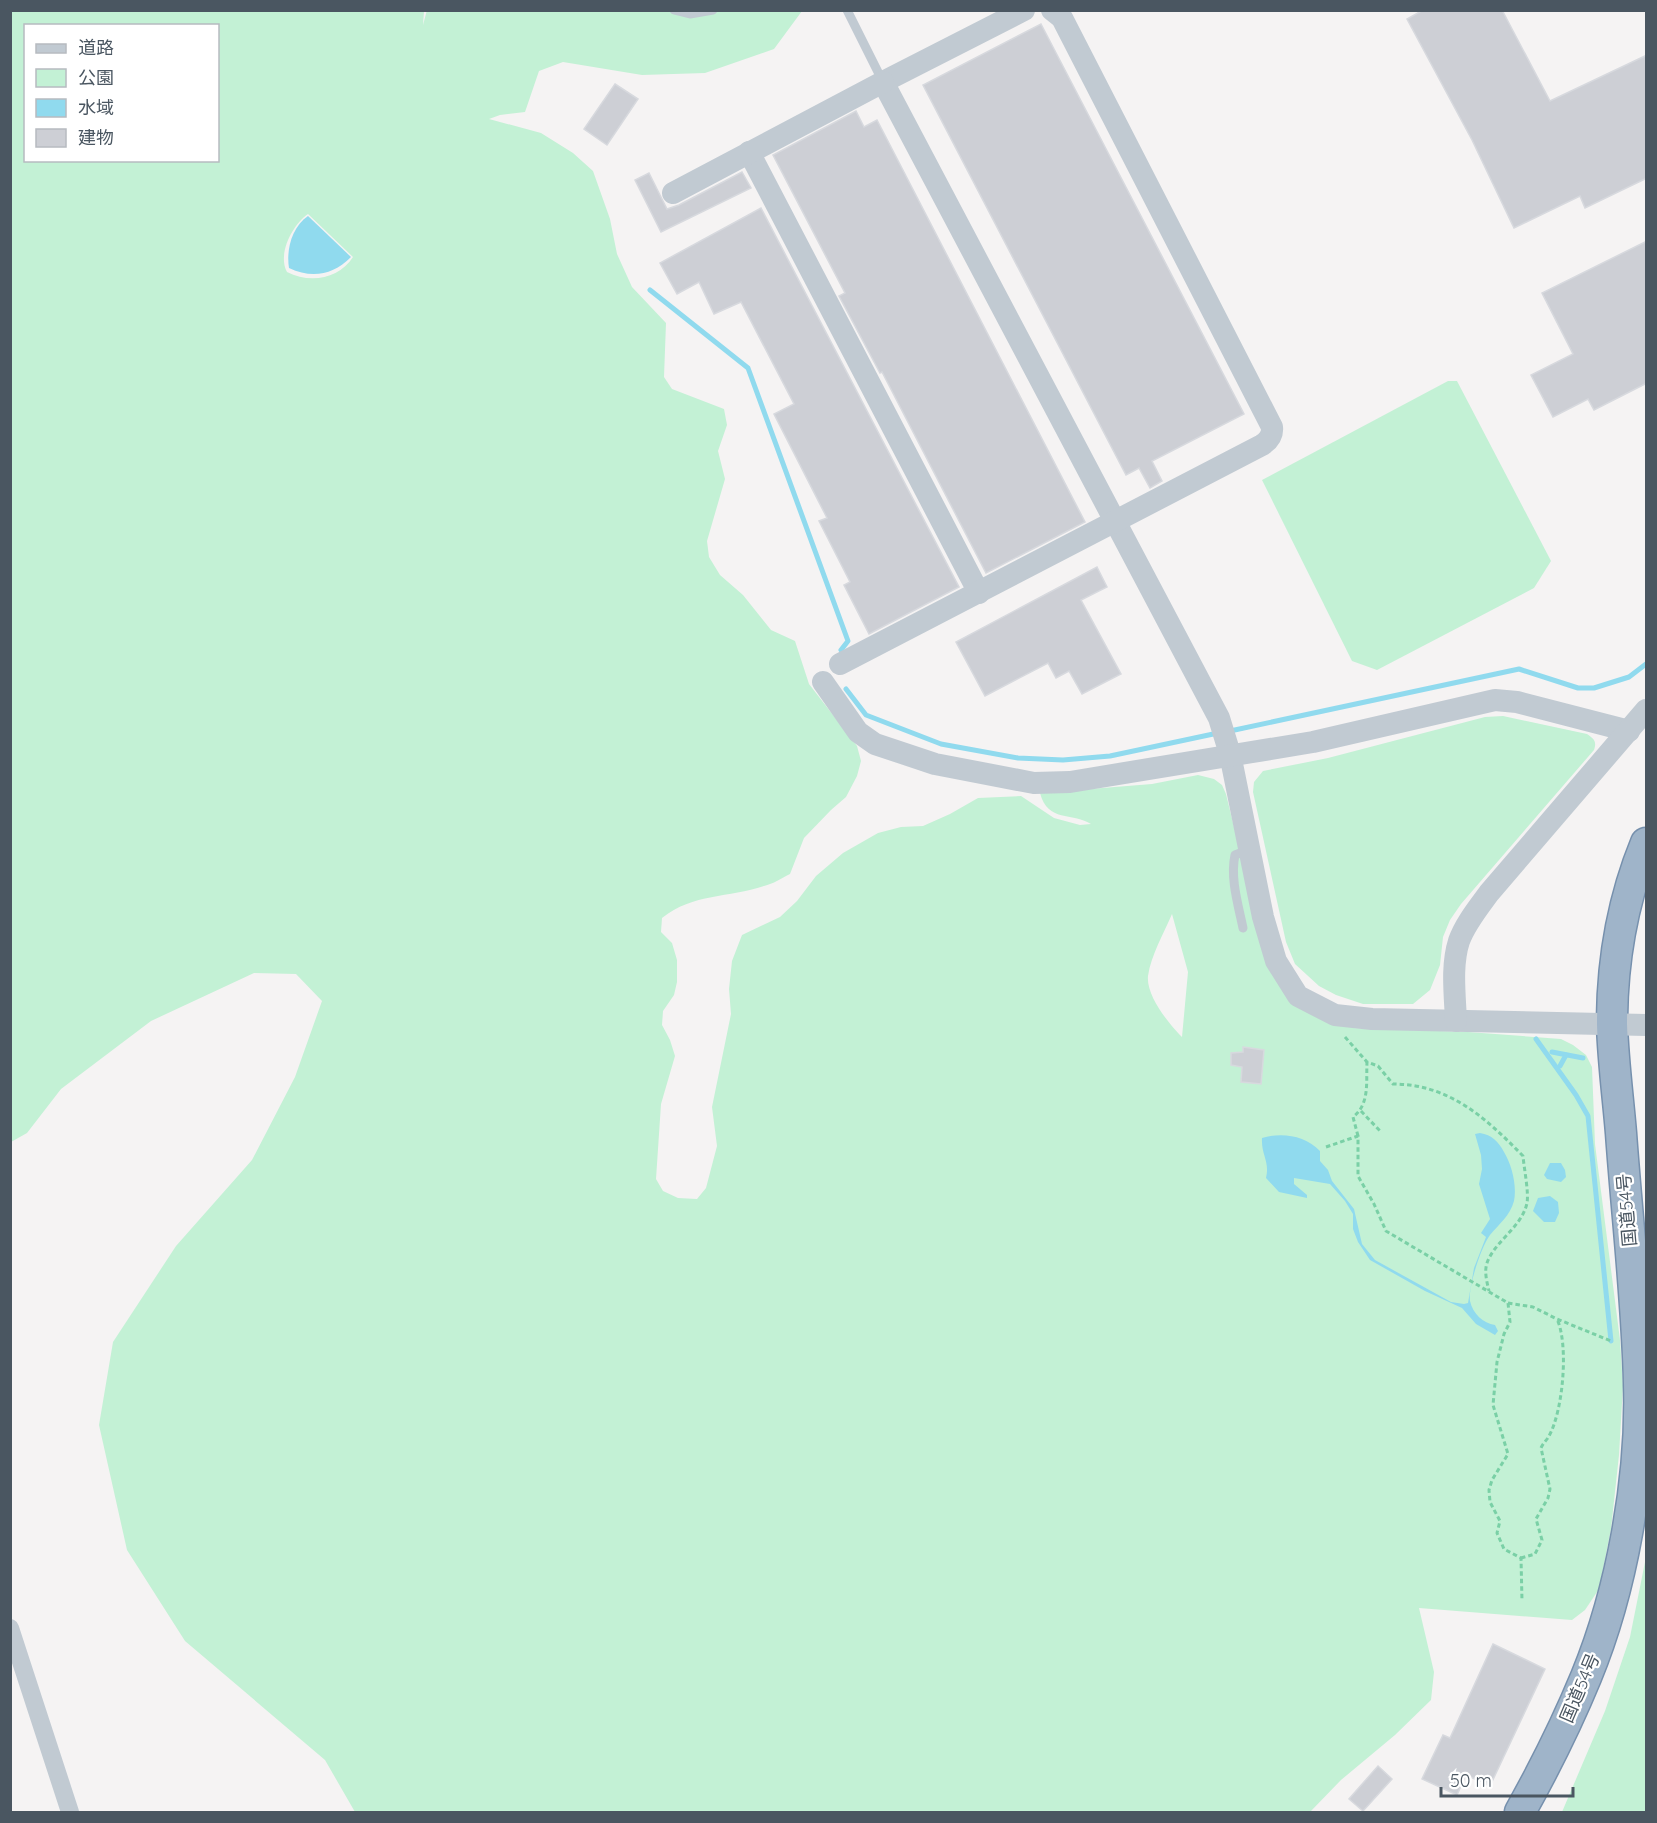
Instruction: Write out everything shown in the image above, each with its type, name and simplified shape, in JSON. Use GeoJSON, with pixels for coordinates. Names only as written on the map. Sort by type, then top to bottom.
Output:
{"type":"FeatureCollection","features":[{"type":"Feature","properties":{"kind":"highway","name":"国道54号"},"geometry":{"type":"LineString","coordinates":[[1520,1812],[1586,1677],[1603,1631],[1621,1559],[1636,1468],[1639,1428],[1638,1364],[1612,1024],[1616,960],[1622,926],[1637,866],[1647,843]]}},
{"type":"Feature","properties":{"kind":"street"},"geometry":{"type":"LineString","coordinates":[[673,193],[1024,10]]}},
{"type":"Feature","properties":{"kind":"street"},"geometry":{"type":"LineString","coordinates":[[840,664],[1262,445],[1271,435],[1272,427],[1062,18],[1052,10]]}},
{"type":"Feature","properties":{"kind":"street"},"geometry":{"type":"LineString","coordinates":[[883,82],[1219,718],[1230,754],[1263,917],[1276,961],[1298,996],[1335,1015],[1372,1019],[1647,1024]]}},
{"type":"Feature","properties":{"kind":"street"},"geometry":{"type":"LineString","coordinates":[[749,152],[979,592]]}},
{"type":"Feature","properties":{"kind":"street"},"geometry":{"type":"LineString","coordinates":[[823,682],[858,732],[875,744],[935,764],[1034,783],[1070,782],[1313,742],[1495,700],[1517,702],[1629,731]]}},
{"type":"Feature","properties":{"kind":"street"},"geometry":{"type":"LineString","coordinates":[[1456,1021],[1454,976],[1456,955],[1459,941],[1471,918],[1489,893],[1647,710]]}},
{"type":"Feature","properties":{"kind":"street"},"geometry":{"type":"LineString","coordinates":[[10,1628],[70,1812]]}},
{"type":"Feature","properties":{"kind":"lane"},"geometry":{"type":"LineString","coordinates":[[674,10],[690,14],[713,10]]}},
{"type":"Feature","properties":{"kind":"lane"},"geometry":{"type":"LineString","coordinates":[[847,10],[883,82]]}},
{"type":"Feature","properties":{"kind":"lane"},"geometry":{"type":"LineString","coordinates":[[1243,928],[1235,890],[1233,863],[1235,855],[1250,850]]}},
{"type":"Feature","properties":{"kind":"path"},"geometry":{"type":"LineString","coordinates":[[1342,1035],[1367,1062],[1378,1066],[1393,1084],[1414,1084],[1454,1098],[1486,1120],[1523,1156],[1527,1202],[1515,1226],[1487,1262],[1486,1277],[1489,1291]]}},
{"type":"Feature","properties":{"kind":"path"},"geometry":{"type":"LineString","coordinates":[[1367,1062],[1366,1097],[1361,1111],[1353,1117],[1358,1136],[1358,1176],[1386,1231],[1508,1303],[1533,1306],[1557,1319],[1611,1341]]}},
{"type":"Feature","properties":{"kind":"path"},"geometry":{"type":"LineString","coordinates":[[1361,1111],[1381,1132]]}},
{"type":"Feature","properties":{"kind":"path"},"geometry":{"type":"LineString","coordinates":[[1326,1147],[1358,1136]]}},
{"type":"Feature","properties":{"kind":"path"},"geometry":{"type":"LineString","coordinates":[[1508,1303],[1510,1322],[1504,1334],[1497,1362],[1493,1405],[1508,1454],[1489,1490],[1490,1502],[1500,1521],[1497,1533],[1504,1549],[1521,1558],[1535,1554],[1542,1540],[1536,1520],[1548,1498],[1550,1489],[1541,1448],[1549,1437],[1556,1418],[1561,1385],[1562,1346],[1557,1319]]}},
{"type":"Feature","properties":{"kind":"path"},"geometry":{"type":"LineString","coordinates":[[1521,1558],[1522,1600]]}},
{"type":"Feature","properties":{"kind":"green space"},"geometry":{"type":"Polygon","coordinates":[[[427,10],[802,11],[774,49],[705,73],[642,75],[563,62],[539,71],[525,112],[500,115],[489,119],[541,133],[573,153],[593,171],[610,219],[617,254],[632,287],[666,323],[664,377],[672,389],[724,409],[727,425],[718,451],[725,479],[707,541],[709,557],[720,575],[743,595],[771,630],[795,641],[809,684],[857,746],[861,761],[857,776],[846,797],[804,838],[790,874],[751,890],[686,904],[662,918],[661,932],[672,943],[677,960],[677,982],[674,995],[663,1011],[662,1025],[675,1056],[661,1104],[656,1179],[663,1191],[678,1198],[697,1199],[706,1188],[717,1146],[712,1107],[731,1014],[729,989],[732,961],[742,935],[780,917],[797,901],[816,876],[843,853],[878,833],[901,827],[923,826],[978,798],[1021,796],[1054,818],[1080,825],[1091,824],[1055,813],[1049,809],[1040,793],[1152,784],[1198,775],[1214,779],[1222,785],[1226,794],[1271,970],[1353,1028],[1468,1032],[1561,1039],[1586,1055],[1592,1067],[1595,1144],[1620,1340],[1623,1386],[1611,1529],[1599,1589],[1585,1610],[1572,1620],[1419,1608],[1434,1672],[1431,1700],[1395,1735],[1341,1780],[1310,1812],[355,1812],[325,1760],[185,1641],[127,1550],[99,1425],[113,1342],[176,1246],[252,1160],[295,1077],[322,1001],[296,974],[254,973],[151,1021],[61,1089],[27,1133],[11,1142],[11,11],[424,11],[423,25],[427,10]],[[308,214],[297,225],[288,240],[284,265],[287,272],[305,278],[332,275],[353,257],[308,214]],[[1172,914],[1152,960],[1148,984],[1159,1009],[1182,1037],[1188,972],[1172,914]]]}},
{"type":"Feature","properties":{"kind":"green space"},"geometry":{"type":"Polygon","coordinates":[[[1448,381],[1457,381],[1551,561],[1534,588],[1377,670],[1352,661],[1262,480],[1448,381]]]}},
{"type":"Feature","properties":{"kind":"green space"},"geometry":{"type":"Polygon","coordinates":[[[1503,716],[1587,734],[1594,740],[1594,750],[1461,904],[1450,920],[1443,937],[1440,965],[1430,990],[1413,1004],[1363,1004],[1336,995],[1319,986],[1295,964],[1286,942],[1253,792],[1254,782],[1263,771],[1328,758],[1485,717],[1503,716]]]}},
{"type":"Feature","properties":{"kind":"green space"},"geometry":{"type":"Polygon","coordinates":[[[1646,1557],[1646,1812],[1562,1812],[1605,1711],[1630,1637],[1646,1557]]]}},
{"type":"Feature","properties":{"kind":"water"},"geometry":{"type":"Polygon","coordinates":[[[308,216],[351,257],[337,268],[314,274],[289,268],[288,253],[291,239],[298,226],[308,216]]]}},
{"type":"Feature","properties":{"kind":"water"},"geometry":{"type":"Polygon","coordinates":[[[1480,1133],[1491,1137],[1502,1148],[1511,1169],[1515,1189],[1510,1211],[1490,1235],[1483,1248],[1471,1286],[1470,1301],[1473,1310],[1483,1320],[1495,1325],[1498,1331],[1495,1335],[1476,1324],[1462,1308],[1425,1291],[1370,1260],[1358,1242],[1353,1229],[1353,1214],[1330,1184],[1294,1178],[1294,1184],[1307,1195],[1307,1198],[1279,1192],[1266,1178],[1267,1167],[1262,1138],[1285,1135],[1307,1141],[1320,1151],[1320,1161],[1354,1209],[1362,1244],[1375,1260],[1451,1302],[1464,1304],[1468,1303],[1474,1268],[1486,1237],[1481,1233],[1490,1219],[1479,1184],[1482,1169],[1481,1155],[1475,1134],[1480,1133]]]}},
{"type":"Feature","properties":{"kind":"water"},"geometry":{"type":"Polygon","coordinates":[[[1550,1163],[1561,1163],[1566,1177],[1561,1182],[1547,1179],[1544,1175],[1550,1163]]]}},
{"type":"Feature","properties":{"kind":"water"},"geometry":{"type":"Polygon","coordinates":[[[1550,1196],[1558,1202],[1559,1213],[1555,1222],[1544,1222],[1533,1211],[1538,1198],[1550,1196]]]}},
{"type":"Feature","properties":{"kind":"building"},"geometry":{"type":"Polygon","coordinates":[[[1423,10],[1502,10],[1550,101],[1647,55],[1647,178],[1585,208],[1580,196],[1514,228],[1472,140],[1407,19],[1423,10]]]}},
{"type":"Feature","properties":{"kind":"building"},"geometry":{"type":"Polygon","coordinates":[[[1041,24],[1244,414],[1152,461],[1162,481],[1150,488],[1139,468],[1126,475],[923,85],[1041,24]]]}},
{"type":"Feature","properties":{"kind":"building"},"geometry":{"type":"Polygon","coordinates":[[[615,84],[638,99],[607,145],[584,129],[615,84]]]}},
{"type":"Feature","properties":{"kind":"building"},"geometry":{"type":"Polygon","coordinates":[[[856,111],[864,127],[877,120],[1085,522],[986,573],[882,372],[880,373],[839,296],[845,293],[773,155],[856,111]]]}},
{"type":"Feature","properties":{"kind":"building"},"geometry":{"type":"Polygon","coordinates":[[[742,172],[751,188],[661,232],[635,180],[649,173],[667,209],[742,172]]]}},
{"type":"Feature","properties":{"kind":"building"},"geometry":{"type":"Polygon","coordinates":[[[761,208],[959,587],[869,634],[844,585],[850,582],[819,521],[827,518],[774,414],[794,404],[741,302],[714,314],[699,282],[677,294],[660,263],[761,208]]]}},
{"type":"Feature","properties":{"kind":"building"},"geometry":{"type":"Polygon","coordinates":[[[1647,241],[1647,383],[1594,410],[1588,399],[1553,417],[1531,375],[1573,354],[1542,293],[1647,241]]]}},
{"type":"Feature","properties":{"kind":"building"},"geometry":{"type":"Polygon","coordinates":[[[1097,567],[1107,587],[1081,600],[1121,674],[1082,694],[1069,671],[1056,678],[1048,663],[985,696],[956,642],[1097,567]]]}},
{"type":"Feature","properties":{"kind":"building"},"geometry":{"type":"Polygon","coordinates":[[[1243,1047],[1264,1050],[1261,1084],[1241,1082],[1242,1067],[1231,1065],[1231,1053],[1243,1052],[1243,1047]]]}},
{"type":"Feature","properties":{"kind":"building"},"geometry":{"type":"Polygon","coordinates":[[[1493,1644],[1545,1669],[1490,1786],[1466,1775],[1457,1795],[1422,1779],[1443,1735],[1450,1738],[1493,1644]]]}},
{"type":"Feature","properties":{"kind":"building"},"geometry":{"type":"Polygon","coordinates":[[[1378,1766],[1392,1779],[1363,1811],[1349,1799],[1378,1766]]]}},
{"type":"Feature","properties":{"kind":"waterway"},"geometry":{"type":"LineString","coordinates":[[650,290],[748,368],[848,641],[841,650]]}},
{"type":"Feature","properties":{"kind":"waterway"},"geometry":{"type":"LineString","coordinates":[[1230,731],[1519,669],[1578,688],[1594,688],[1629,677],[1646,664]]}},
{"type":"Feature","properties":{"kind":"waterway"},"geometry":{"type":"LineString","coordinates":[[846,689],[866,715],[941,744],[1018,758],[1063,760],[1110,756],[1218,733]]}},
{"type":"Feature","properties":{"kind":"waterway"},"geometry":{"type":"LineString","coordinates":[[1536,1039],[1576,1095],[1588,1116],[1611,1341]]}},
{"type":"Feature","properties":{"kind":"waterway"},"geometry":{"type":"LineString","coordinates":[[1552,1052],[1583,1058]]}},
{"type":"Feature","properties":{"kind":"waterway"},"geometry":{"type":"LineString","coordinates":[[1560,1066],[1566,1055]]}}]}
